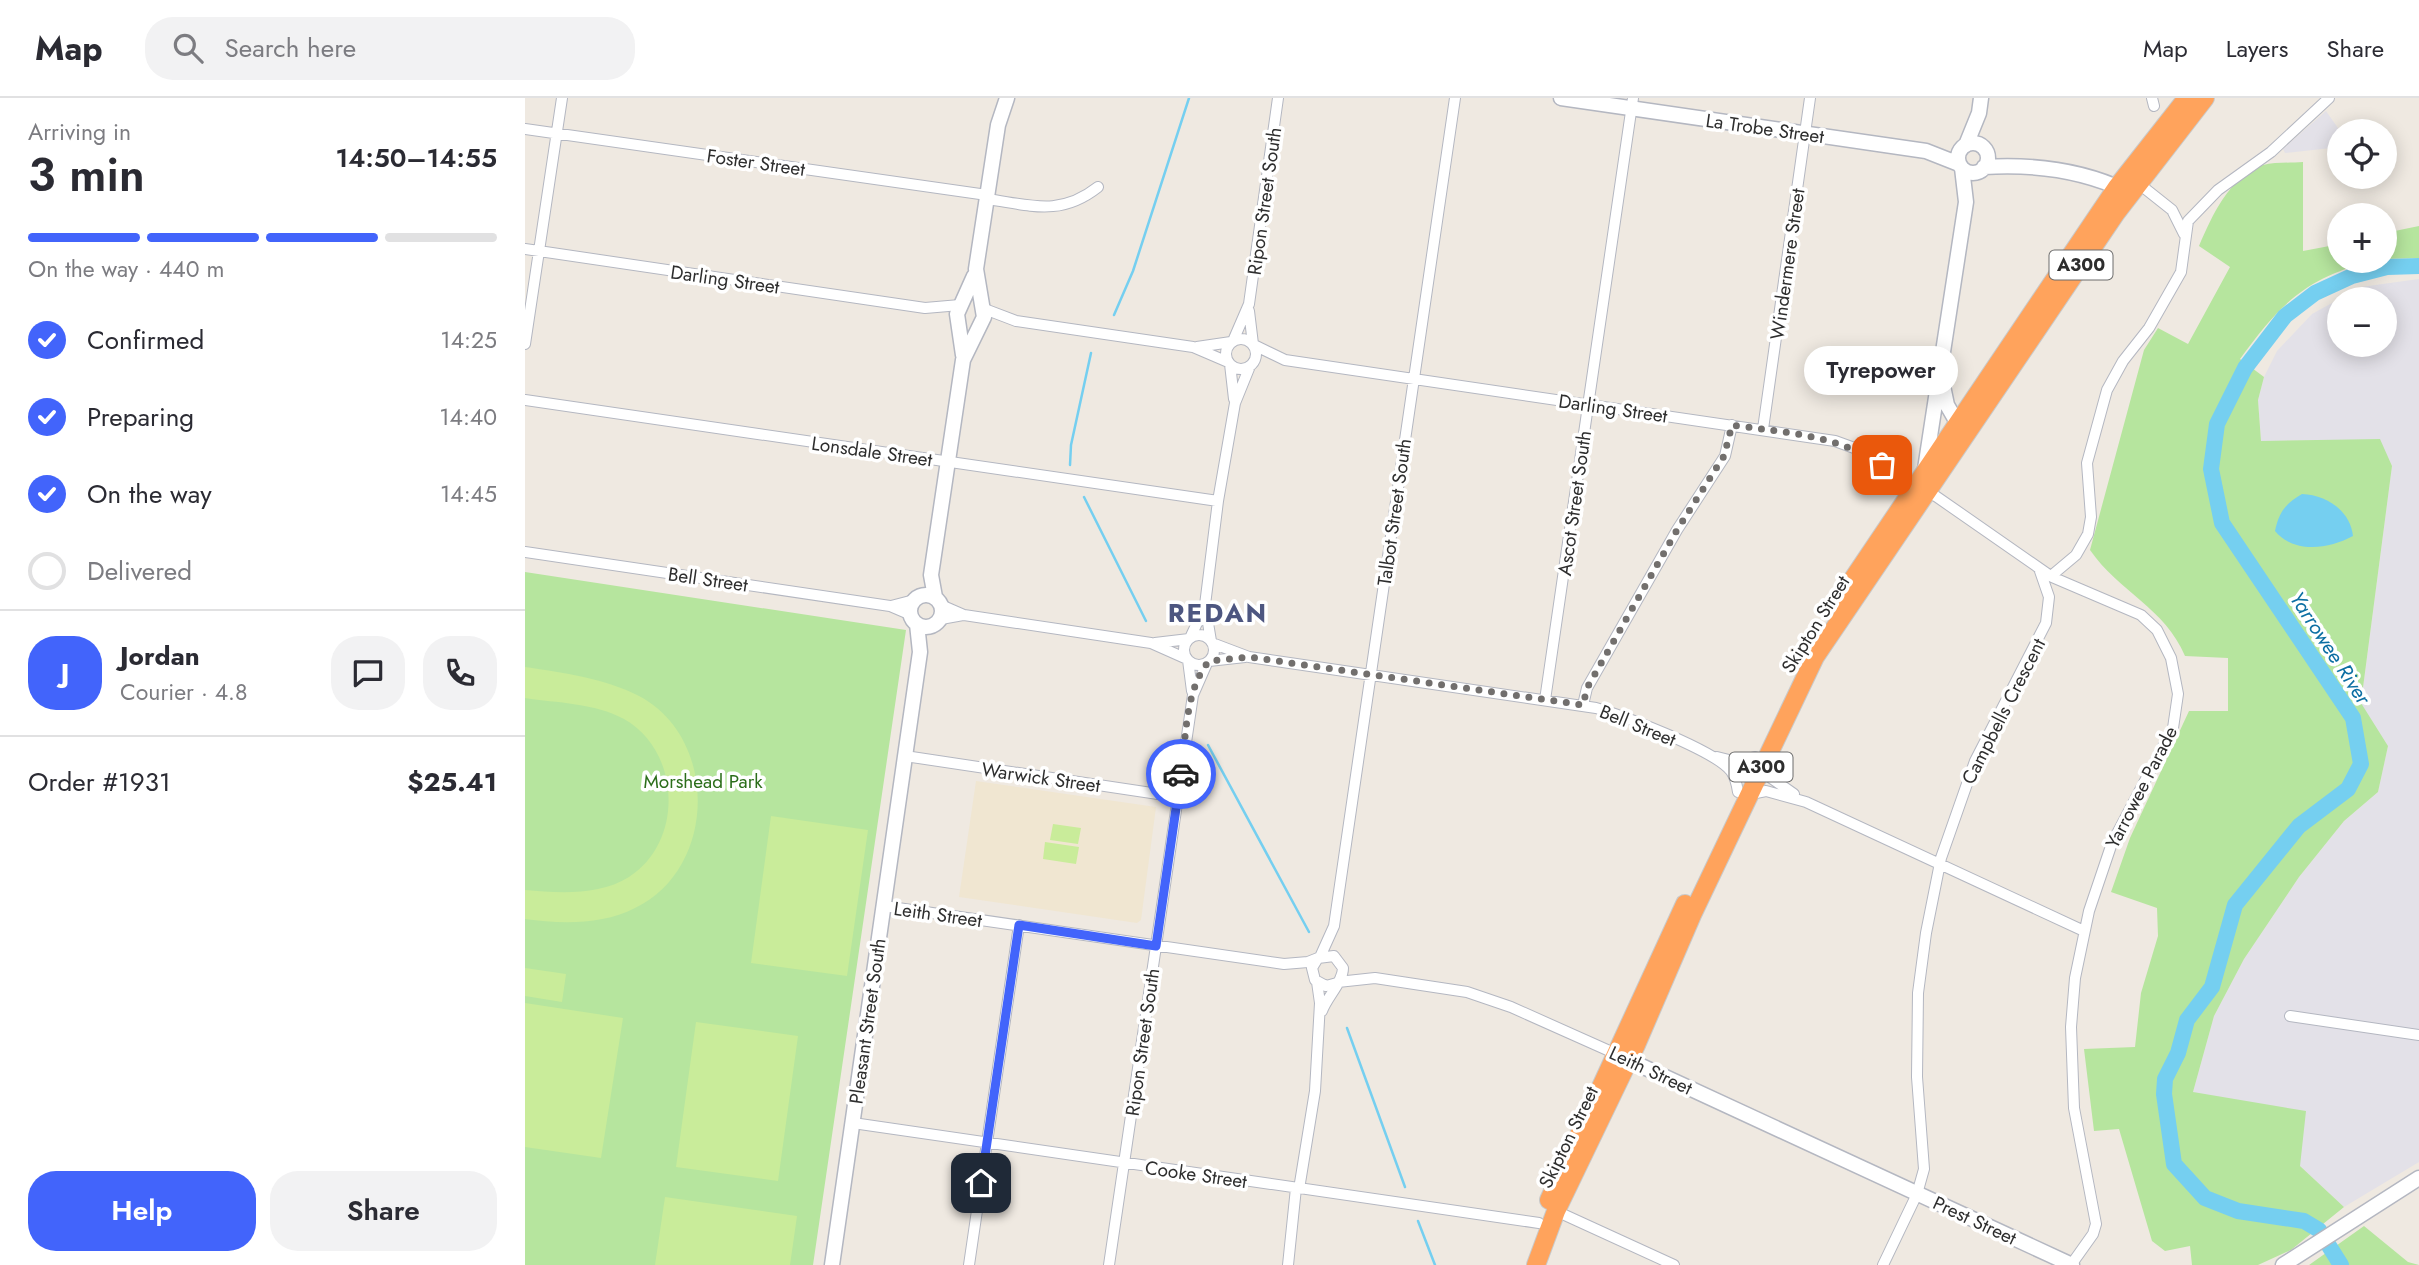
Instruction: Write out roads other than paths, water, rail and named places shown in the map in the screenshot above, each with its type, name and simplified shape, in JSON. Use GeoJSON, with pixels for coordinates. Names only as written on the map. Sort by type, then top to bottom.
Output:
{"type":"FeatureCollection","features":[{"type":"Feature","properties":{"kind":"highway","name":"Skipton Street"},"geometry":{"type":"LineString","coordinates":[[1537,1265],[1556,1211],[1622,1057],[1760,759],[1806,651],[1921,489],[2187,98]]}},
{"type":"Feature","properties":{"kind":"highway","name":"Skipton Street"},"geometry":{"type":"LineString","coordinates":[[2129,183],[2205,98]]}},
{"type":"Feature","properties":{"kind":"highway","name":"Skipton Street"},"geometry":{"type":"LineString","coordinates":[[1921,489],[1925,470],[1961,429]]}},
{"type":"Feature","properties":{"kind":"highway","name":"Skipton Street"},"geometry":{"type":"LineString","coordinates":[[1523,1265],[1539,1223],[1622,1057]]}},
{"type":"Feature","properties":{"kind":"main road"},"geometry":{"type":"LineString","coordinates":[[995,98],[998,125]]}},
{"type":"Feature","properties":{"kind":"main road"},"geometry":{"type":"LineString","coordinates":[[926,610],[963,360],[957,314],[976,269],[998,125],[1007,98]]}},
{"type":"Feature","properties":{"kind":"main road","name":"La Trobe Street"},"geometry":{"type":"LineString","coordinates":[[1562,98],[1632,103],[1805,134],[1926,151],[1964,146]]}},
{"type":"Feature","properties":{"kind":"main road"},"geometry":{"type":"LineString","coordinates":[[1966,202],[1983,169],[1985,150],[1979,114],[1981,98]]}},
{"type":"Feature","properties":{"kind":"main road"},"geometry":{"type":"LineString","coordinates":[[1925,470],[1966,202],[1958,155],[1979,114]]}},
{"type":"Feature","properties":{"kind":"main road"},"geometry":{"type":"LineString","coordinates":[[1964,146],[1975,144],[2020,165],[2129,183]]}},
{"type":"Feature","properties":{"kind":"main road","name":"La Trobe Street"},"geometry":{"type":"LineString","coordinates":[[1926,151],[1960,166]]}},
{"type":"Feature","properties":{"kind":"main road"},"geometry":{"type":"LineString","coordinates":[[1960,166],[1971,173],[2020,165]]}},
{"type":"Feature","properties":{"kind":"main road"},"geometry":{"type":"LineString","coordinates":[[2080,174],[2114,174],[2129,183]]}},
{"type":"Feature","properties":{"kind":"main road"},"geometry":{"type":"LineString","coordinates":[[963,360],[984,317],[976,269]]}},
{"type":"Feature","properties":{"kind":"main road"},"geometry":{"type":"LineString","coordinates":[[961,305],[971,301],[981,307]]}},
{"type":"Feature","properties":{"kind":"main road"},"geometry":{"type":"LineString","coordinates":[[959,323],[968,329],[978,326]]}},
{"type":"Feature","properties":{"kind":"main road"},"geometry":{"type":"LineString","coordinates":[[1942,367],[1945,398],[1961,429]]}},
{"type":"Feature","properties":{"kind":"main road","name":"Pleasant Street South"},"geometry":{"type":"LineString","coordinates":[[832,1265],[926,610]]}},
{"type":"Feature","properties":{"kind":"main road","name":"Leith Street"},"geometry":{"type":"LineString","coordinates":[[1622,1057],[1917,1194]]}},
{"type":"Feature","properties":{"kind":"main road"},"geometry":{"type":"LineString","coordinates":[[2283,1265],[2419,1178]]}},
{"type":"Feature","properties":{"kind":"main road","name":"Prest Street"},"geometry":{"type":"LineString","coordinates":[[1917,1194],[2071,1265]]}},
{"type":"Feature","properties":{"kind":"street"},"geometry":{"type":"LineString","coordinates":[[525,344],[562,98]]}},
{"type":"Feature","properties":{"kind":"street","name":"Ripon Street South"},"geometry":{"type":"LineString","coordinates":[[1253,345],[1249,304],[1278,98]]}},
{"type":"Feature","properties":{"kind":"street","name":"Talbot Street South"},"geometry":{"type":"LineString","coordinates":[[1319,957],[1334,926],[1455,98]]}},
{"type":"Feature","properties":{"kind":"street","name":"Windermere Street"},"geometry":{"type":"LineString","coordinates":[[1763,429],[1810,98]]}},
{"type":"Feature","properties":{"kind":"street"},"geometry":{"type":"LineString","coordinates":[[2051,576],[2076,555],[2086,540],[2091,517],[2087,463],[2107,390],[2116,371],[2149,328],[2179,276],[2187,224],[2222,187],[2280,145],[2329,98]]}},
{"type":"Feature","properties":{"kind":"street","name":"Ascot Street South"},"geometry":{"type":"LineString","coordinates":[[1545,699],[1632,103]]}},
{"type":"Feature","properties":{"kind":"street","name":"Foster Street"},"geometry":{"type":"LineString","coordinates":[[525,129],[1056,208],[1079,201],[1098,187]]}},
{"type":"Feature","properties":{"kind":"street"},"geometry":{"type":"LineString","coordinates":[[2129,183],[2171,209],[2186,214],[2199,210]]}},
{"type":"Feature","properties":{"kind":"street"},"geometry":{"type":"LineString","coordinates":[[2171,209],[2180,224],[2185,242]]}},
{"type":"Feature","properties":{"kind":"street","name":"Darling Street"},"geometry":{"type":"LineString","coordinates":[[525,249],[925,308],[961,305]]}},
{"type":"Feature","properties":{"kind":"street","name":"Ripon Street South"},"geometry":{"type":"LineString","coordinates":[[1232,342],[1249,304]]}},
{"type":"Feature","properties":{"kind":"street"},"geometry":{"type":"LineString","coordinates":[[981,307],[1016,321],[1193,347],[1239,369],[1251,366]]}},
{"type":"Feature","properties":{"kind":"street","name":"Darling Street"},"geometry":{"type":"LineString","coordinates":[[925,308],[959,323]]}},
{"type":"Feature","properties":{"kind":"street"},"geometry":{"type":"LineString","coordinates":[[978,326],[1016,321]]}},
{"type":"Feature","properties":{"kind":"street"},"geometry":{"type":"LineString","coordinates":[[1193,347],[1243,339],[1253,345],[1256,356],[1235,403],[1218,502],[1205,605],[1214,652],[1208,662],[1197,665],[1187,660],[1184,648],[1205,605]]}},
{"type":"Feature","properties":{"kind":"street"},"geometry":{"type":"LineString","coordinates":[[1232,342],[1226,352],[1235,403]]}},
{"type":"Feature","properties":{"kind":"street","name":"Darling Street"},"geometry":{"type":"LineString","coordinates":[[1253,345],[1285,360],[1763,429],[1850,446],[1921,489]]}},
{"type":"Feature","properties":{"kind":"street","name":"Darling Street"},"geometry":{"type":"LineString","coordinates":[[1251,366],[1285,360]]}},
{"type":"Feature","properties":{"kind":"street","name":"Lonsdale Street"},"geometry":{"type":"LineString","coordinates":[[525,400],[1218,502]]}},
{"type":"Feature","properties":{"kind":"street"},"geometry":{"type":"LineString","coordinates":[[1583,705],[1587,688],[1728,449],[1729,424]]}},
{"type":"Feature","properties":{"kind":"street","name":"Yarrowee Parade"},"geometry":{"type":"LineString","coordinates":[[1921,489],[2051,576],[2077,590],[2127,607],[2145,618],[2165,644],[2177,681],[2177,712],[2170,737],[2112,843],[2084,931],[2075,978],[2071,1062],[2074,1108],[2097,1224],[2071,1265]]}},
{"type":"Feature","properties":{"kind":"street","name":"Bell Street"},"geometry":{"type":"LineString","coordinates":[[525,552],[1151,643],[1190,638]]}},
{"type":"Feature","properties":{"kind":"street","name":"Campbells Crescent"},"geometry":{"type":"LineString","coordinates":[[1883,1265],[1917,1194],[1924,1169],[1917,1077],[1918,993],[1926,933],[1940,865],[1969,773],[2046,623],[2049,592],[2036,566]]}},
{"type":"Feature","properties":{"kind":"street"},"geometry":{"type":"LineString","coordinates":[[1190,638],[1201,635],[1211,642]]}},
{"type":"Feature","properties":{"kind":"street","name":"Bell Street"},"geometry":{"type":"LineString","coordinates":[[1211,642],[1249,657],[1583,705],[1612,713],[1731,761],[1760,759]]}},
{"type":"Feature","properties":{"kind":"street","name":"Bell Street"},"geometry":{"type":"LineString","coordinates":[[1151,643],[1187,660]]}},
{"type":"Feature","properties":{"kind":"street","name":"Bell Street"},"geometry":{"type":"LineString","coordinates":[[1208,662],[1249,657]]}},
{"type":"Feature","properties":{"kind":"street","name":"Ripon Street South"},"geometry":{"type":"LineString","coordinates":[[1187,660],[1193,695]]}},
{"type":"Feature","properties":{"kind":"street","name":"Ripon Street South"},"geometry":{"type":"LineString","coordinates":[[1109,1265],[1193,695],[1208,662]]}},
{"type":"Feature","properties":{"kind":"street","name":"Bell Street"},"geometry":{"type":"LineString","coordinates":[[1694,748],[1729,769],[1743,794]]}},
{"type":"Feature","properties":{"kind":"street","name":"Warwick Street"},"geometry":{"type":"LineString","coordinates":[[905,756],[1178,797]]}},
{"type":"Feature","properties":{"kind":"street"},"geometry":{"type":"LineString","coordinates":[[1760,759],[1771,778],[1806,802],[2084,931]]}},
{"type":"Feature","properties":{"kind":"street"},"geometry":{"type":"LineString","coordinates":[[1743,794],[1766,791],[1806,802]]}},
{"type":"Feature","properties":{"kind":"street","name":"Leith Street"},"geometry":{"type":"LineString","coordinates":[[884,906],[1284,964],[1308,962],[1319,957]]}},
{"type":"Feature","properties":{"kind":"street"},"geometry":{"type":"LineString","coordinates":[[969,1265],[1019,925]]}},
{"type":"Feature","properties":{"kind":"street","name":"Talbot Street South"},"geometry":{"type":"LineString","coordinates":[[1334,926],[1340,961]]}},
{"type":"Feature","properties":{"kind":"street"},"geometry":{"type":"LineString","coordinates":[[1288,1265],[1298,1189],[1313,1109],[1319,1018],[1316,981],[1312,968],[1319,957],[1329,955],[1340,961],[1343,972],[1319,1018]]}},
{"type":"Feature","properties":{"kind":"street","name":"Leith Street"},"geometry":{"type":"LineString","coordinates":[[1340,961],[1375,978]]}},
{"type":"Feature","properties":{"kind":"street","name":"Leith Street"},"geometry":{"type":"LineString","coordinates":[[1284,964],[1316,981]]}},
{"type":"Feature","properties":{"kind":"street","name":"Leith Street"},"geometry":{"type":"LineString","coordinates":[[1338,983],[1375,978],[1476,994],[1622,1057]]}},
{"type":"Feature","properties":{"kind":"street"},"geometry":{"type":"LineString","coordinates":[[1316,981],[1326,986],[1338,983]]}},
{"type":"Feature","properties":{"kind":"street"},"geometry":{"type":"LineString","coordinates":[[2290,1016],[2419,1035]]}},
{"type":"Feature","properties":{"kind":"street","name":"Cooke Street"},"geometry":{"type":"LineString","coordinates":[[853,1124],[1539,1223]]}},
{"type":"Feature","properties":{"kind":"street"},"geometry":{"type":"LineString","coordinates":[[1556,1211],[1674,1265]]}},
{"type":"Feature","properties":{"kind":"water"},"geometry":{"type":"Polygon","coordinates":[[[2302,494],[2320,497],[2335,506],[2347,519],[2353,536],[2333,544],[2312,547],[2292,543],[2283,538],[2275,531],[2279,519],[2287,505],[2302,494]]]}},
{"type":"Feature","properties":{"kind":"waterway"},"geometry":{"type":"LineString","coordinates":[[1114,315],[1133,271],[1189,98]]}},
{"type":"Feature","properties":{"kind":"waterway","name":"Yarrowee River"},"geometry":{"type":"LineString","coordinates":[[2341,1265],[2319,1230],[2304,1221],[2238,1211],[2205,1198],[2174,1164],[2164,1094],[2165,1079],[2178,1053],[2187,1020],[2212,987],[2235,905],[2299,826],[2348,789],[2361,764],[2353,718],[2222,523],[2211,469],[2217,424],[2245,368],[2285,316],[2315,293],[2352,276],[2387,267],[2419,266]]}},
{"type":"Feature","properties":{"kind":"waterway"},"geometry":{"type":"LineString","coordinates":[[1070,465],[1071,445],[1091,353]]}},
{"type":"Feature","properties":{"kind":"waterway"},"geometry":{"type":"LineString","coordinates":[[1084,497],[1146,621]]}},
{"type":"Feature","properties":{"kind":"waterway"},"geometry":{"type":"LineString","coordinates":[[1208,745],[1309,932]]}},
{"type":"Feature","properties":{"kind":"waterway"},"geometry":{"type":"LineString","coordinates":[[1347,1028],[1405,1187]]}},
{"type":"Feature","properties":{"kind":"waterway"},"geometry":{"type":"LineString","coordinates":[[1418,1221],[1435,1265]]}},
{"type":"Feature","properties":{"kind":"place","name":"Tyrepower"},"geometry":{"type":"Point","coordinates":[1882,465]}},
{"type":"Feature","properties":{"kind":"district","name":"REDAN"},"geometry":{"type":"Point","coordinates":[1218,613]}},
{"type":"Feature","properties":{"kind":"park label","name":"Morshead Park"},"geometry":{"type":"Point","coordinates":[703,781]}}]}
